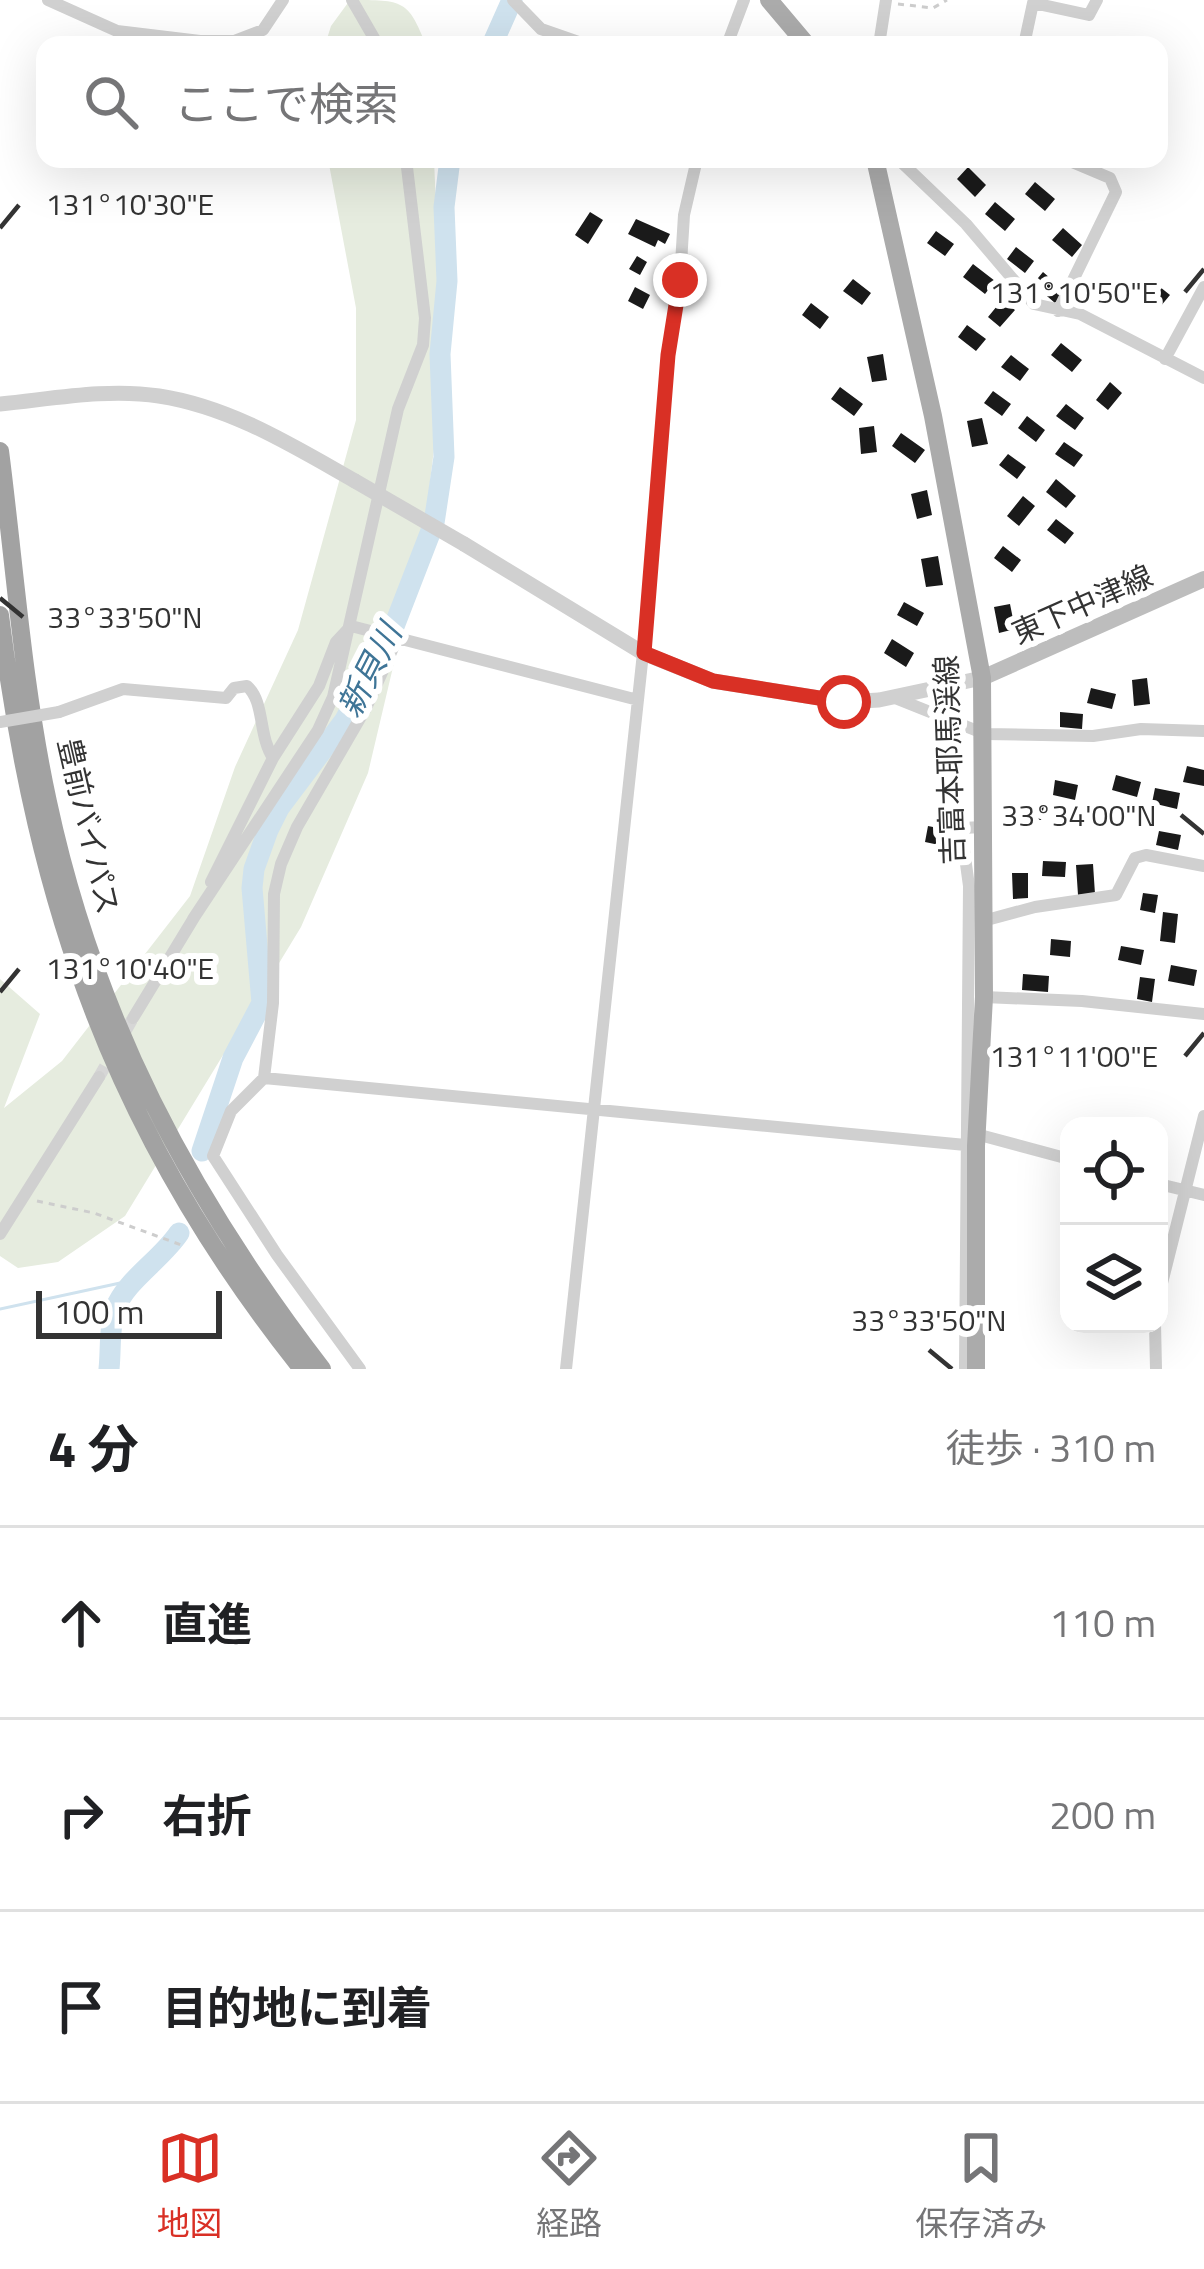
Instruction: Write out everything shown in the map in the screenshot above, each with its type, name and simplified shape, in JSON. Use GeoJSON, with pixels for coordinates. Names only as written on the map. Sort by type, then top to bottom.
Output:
{"type":"FeatureCollection","features":[{"type":"Feature","properties":{"kind":"highway","name":"豊前バイパス"},"geometry":{"type":"LineString","coordinates":[[0,451],[38,752],[65,875],[89,952],[116,1027],[173,1148],[268,1298],[322,1369]]}},
{"type":"Feature","properties":{"kind":"highway","name":"豊前バイパス"},"geometry":{"type":"LineString","coordinates":[[0,615],[11,702],[39,845],[100,1033],[155,1153],[200,1228],[252,1307],[302,1369]]}},
{"type":"Feature","properties":{"kind":"main road"},"geometry":{"type":"LineString","coordinates":[[770,0],[800,36]]}},
{"type":"Feature","properties":{"kind":"main road","name":"吉富本耶馬渓線"},"geometry":{"type":"LineString","coordinates":[[877,168],[933,416],[982,679],[984,827],[976,885],[983,921],[984,997],[973,1142],[976,1369]]}},
{"type":"Feature","properties":{"kind":"main road","name":"東下中津線"},"geometry":{"type":"LineString","coordinates":[[982,679],[1204,579]]}},
{"type":"Feature","properties":{"kind":"street"},"geometry":{"type":"LineString","coordinates":[[48,0],[117,31],[158,36]]}},
{"type":"Feature","properties":{"kind":"street"},"geometry":{"type":"LineString","coordinates":[[245,36],[262,30],[283,0]]}},
{"type":"Feature","properties":{"kind":"street"},"geometry":{"type":"LineString","coordinates":[[352,0],[373,36]]}},
{"type":"Feature","properties":{"kind":"street"},"geometry":{"type":"LineString","coordinates":[[731,36],[744,0]]}},
{"type":"Feature","properties":{"kind":"street"},"geometry":{"type":"LineString","coordinates":[[1026,36],[1033,3],[1089,15],[1097,0]]}},
{"type":"Feature","properties":{"kind":"street"},"geometry":{"type":"LineString","coordinates":[[880,36],[886,1]]}},
{"type":"Feature","properties":{"kind":"street"},"geometry":{"type":"LineString","coordinates":[[518,5],[541,29],[561,36]]}},
{"type":"Feature","properties":{"kind":"street"},"geometry":{"type":"LineString","coordinates":[[134,1018],[318,730],[333,697],[398,409],[423,345],[425,317],[407,168]]}},
{"type":"Feature","properties":{"kind":"street"},"geometry":{"type":"LineString","coordinates":[[566,1369],[644,653],[668,355],[684,215],[695,168]]}},
{"type":"Feature","properties":{"kind":"street"},"geometry":{"type":"LineString","coordinates":[[907,168],[966,224],[1034,304],[1080,314],[1204,378]]}},
{"type":"Feature","properties":{"kind":"street"},"geometry":{"type":"LineString","coordinates":[[1058,311],[1116,192],[1110,178],[1086,168]]}},
{"type":"Feature","properties":{"kind":"street"},"geometry":{"type":"LineString","coordinates":[[1165,359],[1204,287]]}},
{"type":"Feature","properties":{"kind":"street"},"geometry":{"type":"LineString","coordinates":[[0,404],[100,393],[159,396],[268,431],[644,653],[713,681],[844,702],[982,679]]}},
{"type":"Feature","properties":{"kind":"street"},"geometry":{"type":"LineString","coordinates":[[351,626],[638,700]]}},
{"type":"Feature","properties":{"kind":"street"},"geometry":{"type":"LineString","coordinates":[[193,919],[273,758],[319,686],[336,642],[351,626]]}},
{"type":"Feature","properties":{"kind":"street"},"geometry":{"type":"LineString","coordinates":[[361,1369],[277,1255],[213,1156],[231,1111],[264,1078],[273,1003],[274,893],[280,864],[296,827],[366,708],[397,638]]}},
{"type":"Feature","properties":{"kind":"street"},"geometry":{"type":"LineString","coordinates":[[0,722],[59,712],[123,689],[226,698],[234,688],[247,686],[257,697],[262,741],[273,758]]}},
{"type":"Feature","properties":{"kind":"street"},"geometry":{"type":"LineString","coordinates":[[892,697],[985,734],[1204,731]]}},
{"type":"Feature","properties":{"kind":"street"},"geometry":{"type":"LineString","coordinates":[[983,921],[1035,907],[1116,895],[1135,858],[1146,855],[1204,866]]}},
{"type":"Feature","properties":{"kind":"street"},"geometry":{"type":"LineString","coordinates":[[965,1369],[976,885]]}},
{"type":"Feature","properties":{"kind":"street"},"geometry":{"type":"LineString","coordinates":[[984,997],[1204,1014]]}},
{"type":"Feature","properties":{"kind":"street"},"geometry":{"type":"LineString","coordinates":[[0,1234],[99,1076]]}},
{"type":"Feature","properties":{"kind":"street"},"geometry":{"type":"LineString","coordinates":[[264,1078],[973,1142],[1060,1157]]}},
{"type":"Feature","properties":{"kind":"street"},"geometry":{"type":"LineString","coordinates":[[1168,1260],[1204,1116]]}},
{"type":"Feature","properties":{"kind":"street"},"geometry":{"type":"LineString","coordinates":[[1168,1186],[1204,1195]]}},
{"type":"Feature","properties":{"kind":"street"},"geometry":{"type":"LineString","coordinates":[[1155,1333],[1156,1369]]}},
{"type":"Feature","properties":{"kind":"path"},"geometry":{"type":"LineString","coordinates":[[886,1],[933,8],[947,0]]}},
{"type":"Feature","properties":{"kind":"path"},"geometry":{"type":"LineString","coordinates":[[22,1197],[94,1214],[184,1246]]}},
{"type":"Feature","properties":{"kind":"shaded area"},"geometry":{"type":"Polygon","coordinates":[[[350,0],[393,2],[408,11],[422,36],[328,36],[350,0]]]}},
{"type":"Feature","properties":{"kind":"shaded area"},"geometry":{"type":"Polygon","coordinates":[[[330,168],[434,168],[443,375],[423,540],[368,773],[301,927],[125,1216],[58,1262],[18,1268],[0,1256],[0,979],[40,1014],[4,1108],[62,1061],[190,896],[235,767],[298,630],[356,420],[356,308],[330,168]]]}},
{"type":"Feature","properties":{"kind":"building"},"geometry":{"type":"Polygon","coordinates":[[[969,168],[986,185],[975,197],[957,179],[969,168]]]}},
{"type":"Feature","properties":{"kind":"building"},"geometry":{"type":"Polygon","coordinates":[[[1035,182],[1055,199],[1045,211],[1025,194],[1035,182]]]}},
{"type":"Feature","properties":{"kind":"building"},"geometry":{"type":"Polygon","coordinates":[[[995,202],[1015,219],[1005,231],[985,214],[995,202]]]}},
{"type":"Feature","properties":{"kind":"building"},"geometry":{"type":"Polygon","coordinates":[[[590,212],[603,220],[588,244],[575,235],[590,212]]]}},
{"type":"Feature","properties":{"kind":"building"},"geometry":{"type":"Polygon","coordinates":[[[636,219],[670,234],[665,244],[658,240],[655,247],[628,234],[636,219]]]}},
{"type":"Feature","properties":{"kind":"building"},"geometry":{"type":"Polygon","coordinates":[[[1063,228],[1082,245],[1072,257],[1052,240],[1063,228]]]}},
{"type":"Feature","properties":{"kind":"building"},"geometry":{"type":"Polygon","coordinates":[[[936,231],[954,244],[945,256],[927,243],[936,231]]]}},
{"type":"Feature","properties":{"kind":"building"},"geometry":{"type":"Polygon","coordinates":[[[1016,247],[1034,261],[1025,273],[1007,259],[1016,247]]]}},
{"type":"Feature","properties":{"kind":"building"},"geometry":{"type":"Polygon","coordinates":[[[637,256],[647,262],[640,275],[629,269],[637,256]]]}},
{"type":"Feature","properties":{"kind":"building"},"geometry":{"type":"Polygon","coordinates":[[[973,264],[995,281],[985,294],[963,277],[973,264]]]}},
{"type":"Feature","properties":{"kind":"building"},"geometry":{"type":"Polygon","coordinates":[[[1043,272],[1065,291],[1055,303],[1033,284],[1043,272]]]}},
{"type":"Feature","properties":{"kind":"building"},"geometry":{"type":"Polygon","coordinates":[[[1108,278],[1126,292],[1117,304],[1099,290],[1108,278]]]}},
{"type":"Feature","properties":{"kind":"building"},"geometry":{"type":"Polygon","coordinates":[[[853,279],[871,293],[862,305],[843,291],[853,279]]]}},
{"type":"Feature","properties":{"kind":"building"},"geometry":{"type":"Polygon","coordinates":[[[1150,279],[1170,295],[1160,307],[1140,291],[1150,279]]]}},
{"type":"Feature","properties":{"kind":"building"},"geometry":{"type":"Polygon","coordinates":[[[635,287],[650,295],[643,309],[628,301],[635,287]]]}},
{"type":"Feature","properties":{"kind":"building"},"geometry":{"type":"Polygon","coordinates":[[[1002,300],[1015,310],[1000,327],[988,317],[1002,300]]]}},
{"type":"Feature","properties":{"kind":"building"},"geometry":{"type":"Polygon","coordinates":[[[811,303],[829,317],[820,329],[802,315],[811,303]]]}},
{"type":"Feature","properties":{"kind":"building"},"geometry":{"type":"Polygon","coordinates":[[[967,325],[986,339],[976,351],[958,337],[967,325]]]}},
{"type":"Feature","properties":{"kind":"building"},"geometry":{"type":"Polygon","coordinates":[[[1061,343],[1082,360],[1072,372],[1051,355],[1061,343]]]}},
{"type":"Feature","properties":{"kind":"building"},"geometry":{"type":"Polygon","coordinates":[[[883,354],[887,380],[872,382],[867,357],[883,354]]]}},
{"type":"Feature","properties":{"kind":"building"},"geometry":{"type":"Polygon","coordinates":[[[1011,355],[1029,369],[1020,381],[1001,367],[1011,355]]]}},
{"type":"Feature","properties":{"kind":"building"},"geometry":{"type":"Polygon","coordinates":[[[1110,382],[1122,393],[1108,410],[1096,400],[1110,382]]]}},
{"type":"Feature","properties":{"kind":"building"},"geometry":{"type":"Polygon","coordinates":[[[840,387],[863,404],[854,416],[831,399],[840,387]]]}},
{"type":"Feature","properties":{"kind":"building"},"geometry":{"type":"Polygon","coordinates":[[[993,391],[1011,404],[1002,416],[984,403],[993,391]]]}},
{"type":"Feature","properties":{"kind":"building"},"geometry":{"type":"Polygon","coordinates":[[[1066,404],[1084,418],[1075,430],[1056,416],[1066,404]]]}},
{"type":"Feature","properties":{"kind":"building"},"geometry":{"type":"Polygon","coordinates":[[[1027,416],[1045,430],[1036,442],[1018,428],[1027,416]]]}},
{"type":"Feature","properties":{"kind":"building"},"geometry":{"type":"Polygon","coordinates":[[[982,418],[988,444],[972,447],[967,421],[982,418]]]}},
{"type":"Feature","properties":{"kind":"building"},"geometry":{"type":"Polygon","coordinates":[[[874,426],[877,452],[861,454],[859,428],[874,426]]]}},
{"type":"Feature","properties":{"kind":"building"},"geometry":{"type":"Polygon","coordinates":[[[901,433],[925,450],[915,463],[892,446],[901,433]]]}},
{"type":"Feature","properties":{"kind":"building"},"geometry":{"type":"Polygon","coordinates":[[[1064,442],[1083,455],[1074,467],[1055,454],[1064,442]]]}},
{"type":"Feature","properties":{"kind":"building"},"geometry":{"type":"Polygon","coordinates":[[[1008,454],[1026,467],[1017,479],[999,465],[1008,454]]]}},
{"type":"Feature","properties":{"kind":"building"},"geometry":{"type":"Polygon","coordinates":[[[1056,479],[1076,496],[1066,508],[1046,492],[1056,479]]]}},
{"type":"Feature","properties":{"kind":"building"},"geometry":{"type":"Polygon","coordinates":[[[927,490],[932,515],[917,519],[911,494],[927,490]]]}},
{"type":"Feature","properties":{"kind":"building"},"geometry":{"type":"Polygon","coordinates":[[[1023,496],[1035,506],[1019,526],[1007,516],[1023,496]]]}},
{"type":"Feature","properties":{"kind":"building"},"geometry":{"type":"Polygon","coordinates":[[[1056,519],[1074,533],[1065,544],[1047,530],[1056,519]]]}},
{"type":"Feature","properties":{"kind":"building"},"geometry":{"type":"Polygon","coordinates":[[[1003,546],[1021,560],[1012,572],[994,558],[1003,546]]]}},
{"type":"Feature","properties":{"kind":"building"},"geometry":{"type":"Polygon","coordinates":[[[938,556],[943,585],[926,587],[921,559],[938,556]]]}},
{"type":"Feature","properties":{"kind":"building"},"geometry":{"type":"Polygon","coordinates":[[[904,602],[924,613],[917,626],[897,615],[904,602]]]}},
{"type":"Feature","properties":{"kind":"building"},"geometry":{"type":"Polygon","coordinates":[[[1010,604],[1015,629],[999,633],[994,607],[1010,604]]]}},
{"type":"Feature","properties":{"kind":"building"},"geometry":{"type":"Polygon","coordinates":[[[892,639],[914,653],[906,667],[884,653],[892,639]]]}},
{"type":"Feature","properties":{"kind":"building"},"geometry":{"type":"Polygon","coordinates":[[[1147,678],[1150,704],[1134,706],[1132,680],[1147,678]]]}},
{"type":"Feature","properties":{"kind":"building"},"geometry":{"type":"Polygon","coordinates":[[[1091,688],[1116,694],[1112,709],[1087,703],[1091,688]]]}},
{"type":"Feature","properties":{"kind":"building"},"geometry":{"type":"Polygon","coordinates":[[[1060,712],[1083,714],[1082,729],[1060,727],[1060,712]]]}},
{"type":"Feature","properties":{"kind":"building"},"geometry":{"type":"Polygon","coordinates":[[[1187,766],[1204,770],[1204,786],[1183,782],[1187,766]]]}},
{"type":"Feature","properties":{"kind":"building"},"geometry":{"type":"Polygon","coordinates":[[[1116,775],[1141,782],[1137,797],[1112,790],[1116,775]]]}},
{"type":"Feature","properties":{"kind":"building"},"geometry":{"type":"Polygon","coordinates":[[[1055,780],[1078,785],[1075,800],[1053,795],[1055,780]]]}},
{"type":"Feature","properties":{"kind":"building"},"geometry":{"type":"Polygon","coordinates":[[[1155,788],[1180,793],[1177,809],[1152,803],[1155,788]]]}},
{"type":"Feature","properties":{"kind":"building"},"geometry":{"type":"Polygon","coordinates":[[[1022,801],[1044,806],[1041,820],[1019,816],[1022,801]]]}},
{"type":"Feature","properties":{"kind":"building"},"geometry":{"type":"Polygon","coordinates":[[[1104,804],[1129,811],[1125,826],[1100,819],[1104,804]]]}},
{"type":"Feature","properties":{"kind":"building"},"geometry":{"type":"Polygon","coordinates":[[[928,826],[948,830],[944,846],[925,842],[928,826]]]}},
{"type":"Feature","properties":{"kind":"building"},"geometry":{"type":"Polygon","coordinates":[[[1159,831],[1181,835],[1178,850],[1156,845],[1159,831]]]}},
{"type":"Feature","properties":{"kind":"building"},"geometry":{"type":"Polygon","coordinates":[[[1043,861],[1066,862],[1065,877],[1042,876],[1043,861]]]}},
{"type":"Feature","properties":{"kind":"building"},"geometry":{"type":"Polygon","coordinates":[[[1093,864],[1095,894],[1078,895],[1076,865],[1093,864]]]}},
{"type":"Feature","properties":{"kind":"building"},"geometry":{"type":"Polygon","coordinates":[[[1012,873],[1028,873],[1028,898],[1013,899],[1012,873]]]}},
{"type":"Feature","properties":{"kind":"building"},"geometry":{"type":"Polygon","coordinates":[[[1143,893],[1158,895],[1155,913],[1140,910],[1143,893]]]}},
{"type":"Feature","properties":{"kind":"building"},"geometry":{"type":"Polygon","coordinates":[[[1163,912],[1178,914],[1175,943],[1160,941],[1163,912]]]}},
{"type":"Feature","properties":{"kind":"building"},"geometry":{"type":"Polygon","coordinates":[[[1051,939],[1071,941],[1070,957],[1050,955],[1051,939]]]}},
{"type":"Feature","properties":{"kind":"building"},"geometry":{"type":"Polygon","coordinates":[[[1121,946],[1144,950],[1141,965],[1118,960],[1121,946]]]}},
{"type":"Feature","properties":{"kind":"building"},"geometry":{"type":"Polygon","coordinates":[[[1171,965],[1197,970],[1194,986],[1168,981],[1171,965]]]}},
{"type":"Feature","properties":{"kind":"building"},"geometry":{"type":"Polygon","coordinates":[[[1023,974],[1049,976],[1048,992],[1022,990],[1023,974]]]}},
{"type":"Feature","properties":{"kind":"building"},"geometry":{"type":"Polygon","coordinates":[[[1140,977],[1155,979],[1152,1002],[1137,999],[1140,977]]]}},
{"type":"Feature","properties":{"kind":"building"},"geometry":{"type":"Polygon","coordinates":[[[1108,1044],[1134,1046],[1133,1062],[1107,1060],[1108,1044]]]}},
{"type":"Feature","properties":{"kind":"waterway","name":"新貝川"},"geometry":{"type":"LineString","coordinates":[[496,36],[512,0]]}},
{"type":"Feature","properties":{"kind":"waterway","name":"新貝川"},"geometry":{"type":"LineString","coordinates":[[202,1151],[233,1058],[262,1003],[252,888],[268,830],[279,808],[345,720],[393,629],[434,523],[444,457],[440,354],[449,168]]}},
{"type":"Feature","properties":{"kind":"waterway","name":"新貝川"},"geometry":{"type":"LineString","coordinates":[[109,1369],[112,1323],[120,1299],[179,1233]]}},
{"type":"Feature","properties":{"kind":"waterway"},"geometry":{"type":"LineString","coordinates":[[0,1309],[134,1280]]}},
{"type":"Feature","properties":{"kind":"tunnel"},"geometry":{"type":"LineString","coordinates":[[99,1077],[133,1018]]}},
{"type":"Feature","properties":{"kind":"route"},"geometry":{"type":"LineString","coordinates":[[680,280],[668,355],[644,653],[713,681],[844,702]]}}]}
